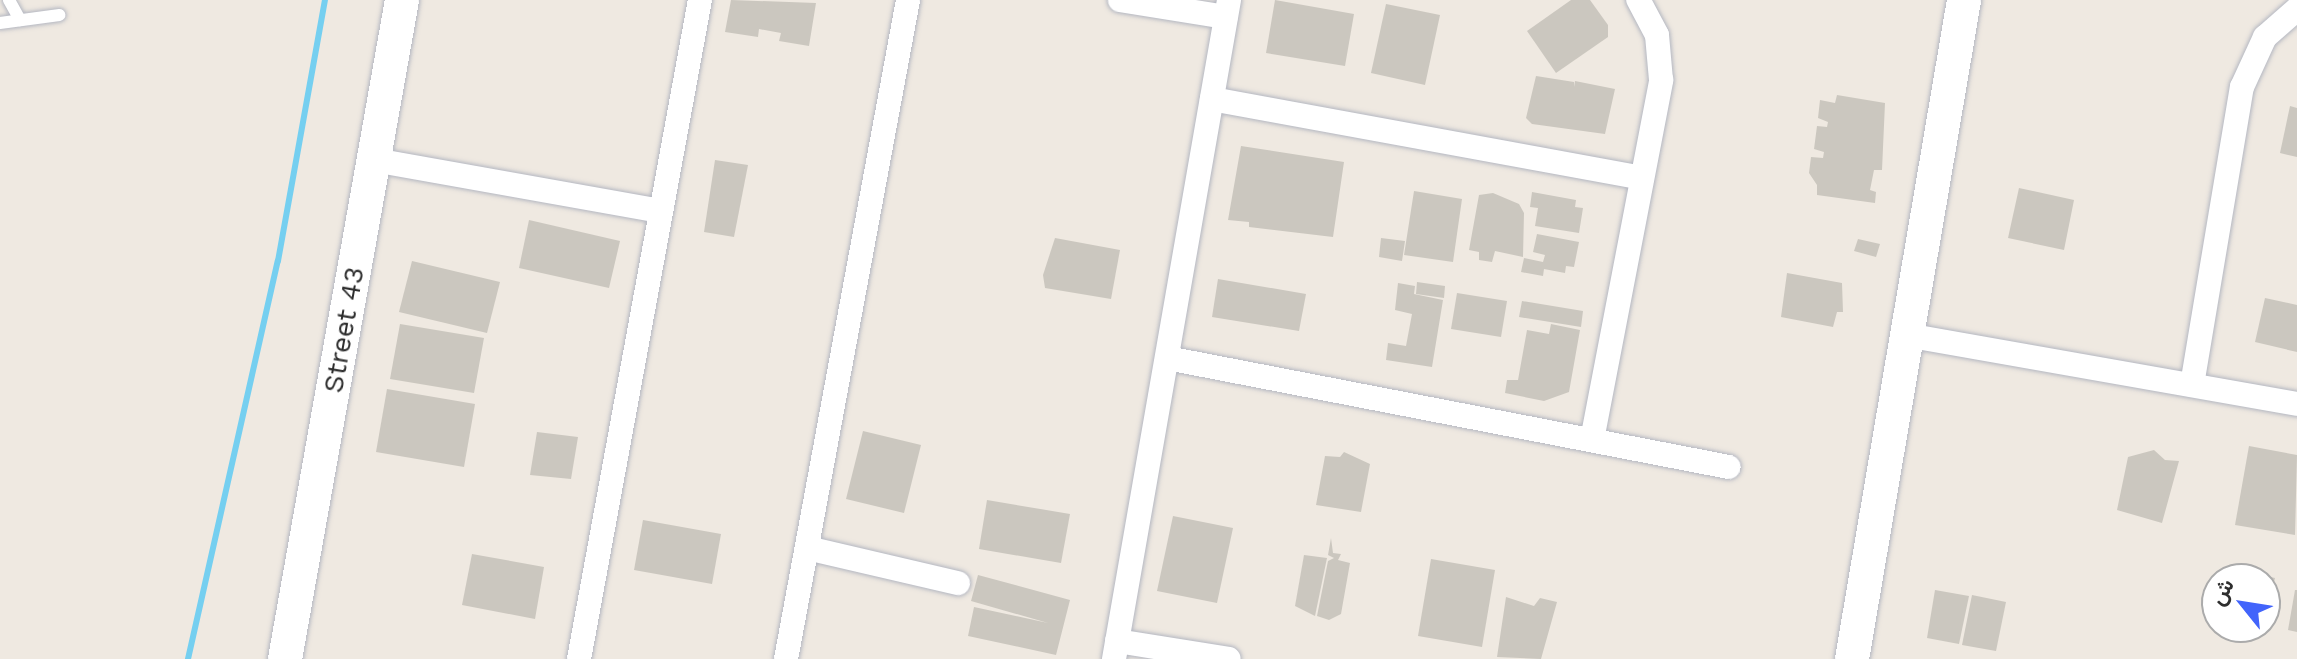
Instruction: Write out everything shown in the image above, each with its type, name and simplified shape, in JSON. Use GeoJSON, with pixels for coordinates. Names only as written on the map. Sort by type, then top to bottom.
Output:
{"type":"FeatureCollection","features":[{"type":"Feature","properties":{"kind":"street","name":"Street 43"},"geometry":{"type":"LineString","coordinates":[[285,659],[402,0]]}},
{"type":"Feature","properties":{"kind":"street"},"geometry":{"type":"LineString","coordinates":[[579,659],[700,0]]}},
{"type":"Feature","properties":{"kind":"street"},"geometry":{"type":"LineString","coordinates":[[786,659],[908,0]]}},
{"type":"Feature","properties":{"kind":"street"},"geometry":{"type":"LineString","coordinates":[[1120,0],[1228,8],[1115,650],[1229,659]]}},
{"type":"Feature","properties":{"kind":"street"},"geometry":{"type":"LineString","coordinates":[[1592,440],[1661,80],[1657,35],[1638,0]]}},
{"type":"Feature","properties":{"kind":"street"},"geometry":{"type":"LineString","coordinates":[[1852,659],[1964,0]]}},
{"type":"Feature","properties":{"kind":"street"},"geometry":{"type":"LineString","coordinates":[[2192,385],[2242,87],[2265,37],[2297,9]]}},
{"type":"Feature","properties":{"kind":"street"},"geometry":{"type":"LineString","coordinates":[[1212,99],[1642,178]]}},
{"type":"Feature","properties":{"kind":"street"},"geometry":{"type":"LineString","coordinates":[[374,160],[661,211]]}},
{"type":"Feature","properties":{"kind":"street"},"geometry":{"type":"LineString","coordinates":[[1906,335],[2297,404]]}},
{"type":"Feature","properties":{"kind":"street"},"geometry":{"type":"LineString","coordinates":[[1167,358],[1729,467]]}},
{"type":"Feature","properties":{"kind":"street"},"geometry":{"type":"LineString","coordinates":[[807,548],[958,583]]}},
{"type":"Feature","properties":{"kind":"lane"},"geometry":{"type":"LineString","coordinates":[[9,0],[20,20]]}},
{"type":"Feature","properties":{"kind":"lane"},"geometry":{"type":"LineString","coordinates":[[0,23],[59,15]]}},
{"type":"Feature","properties":{"kind":"building"},"geometry":{"type":"Polygon","coordinates":[[[731,0],[816,3],[809,46],[779,41],[781,33],[759,29],[758,37],[725,32],[731,0]]]}},
{"type":"Feature","properties":{"kind":"building"},"geometry":{"type":"Polygon","coordinates":[[[1275,0],[1354,14],[1345,66],[1266,53],[1275,0]]]}},
{"type":"Feature","properties":{"kind":"building"},"geometry":{"type":"Polygon","coordinates":[[[1571,0],[1590,0],[1608,25],[1608,37],[1556,73],[1527,31],[1571,0]]]}},
{"type":"Feature","properties":{"kind":"building"},"geometry":{"type":"Polygon","coordinates":[[[1386,4],[1440,15],[1425,85],[1371,73],[1386,4]]]}},
{"type":"Feature","properties":{"kind":"building"},"geometry":{"type":"Polygon","coordinates":[[[1536,76],[1574,82],[1574,87],[1575,81],[1615,89],[1605,134],[1532,124],[1526,118],[1536,76]]]}},
{"type":"Feature","properties":{"kind":"building"},"geometry":{"type":"Polygon","coordinates":[[[1837,95],[1885,103],[1882,170],[1874,170],[1870,190],[1876,192],[1875,203],[1817,195],[1817,185],[1809,173],[1811,157],[1823,158],[1824,152],[1814,149],[1817,126],[1827,127],[1828,122],[1818,118],[1820,100],[1835,103],[1837,95]]]}},
{"type":"Feature","properties":{"kind":"building"},"geometry":{"type":"Polygon","coordinates":[[[2290,106],[2297,108],[2297,157],[2280,153],[2290,106]]]}},
{"type":"Feature","properties":{"kind":"building"},"geometry":{"type":"Polygon","coordinates":[[[1241,146],[1344,162],[1333,237],[1249,227],[1249,222],[1228,220],[1241,146]]]}},
{"type":"Feature","properties":{"kind":"building"},"geometry":{"type":"Polygon","coordinates":[[[715,160],[748,165],[734,237],[704,232],[715,160]]]}},
{"type":"Feature","properties":{"kind":"building"},"geometry":{"type":"Polygon","coordinates":[[[2019,188],[2074,200],[2064,250],[2008,238],[2019,188]]]}},
{"type":"Feature","properties":{"kind":"building"},"geometry":{"type":"Polygon","coordinates":[[[1414,191],[1462,199],[1453,262],[1404,255],[1414,191]]]}},
{"type":"Feature","properties":{"kind":"building"},"geometry":{"type":"Polygon","coordinates":[[[1532,192],[1576,200],[1575,207],[1583,208],[1579,233],[1535,226],[1538,208],[1530,207],[1532,192]]]}},
{"type":"Feature","properties":{"kind":"building"},"geometry":{"type":"Polygon","coordinates":[[[1493,193],[1519,204],[1524,213],[1523,257],[1495,251],[1492,262],[1479,260],[1479,252],[1469,250],[1479,195],[1493,193]]]}},
{"type":"Feature","properties":{"kind":"building"},"geometry":{"type":"Polygon","coordinates":[[[529,220],[620,241],[609,288],[519,268],[529,220]]]}},
{"type":"Feature","properties":{"kind":"building"},"geometry":{"type":"Polygon","coordinates":[[[1537,234],[1579,242],[1574,267],[1566,266],[1565,273],[1544,269],[1543,276],[1521,272],[1524,258],[1543,262],[1545,255],[1533,252],[1537,234]]]}},
{"type":"Feature","properties":{"kind":"building"},"geometry":{"type":"Polygon","coordinates":[[[1055,238],[1120,250],[1111,299],[1045,288],[1043,275],[1055,238]]]}},
{"type":"Feature","properties":{"kind":"building"},"geometry":{"type":"Polygon","coordinates":[[[1381,238],[1405,241],[1402,261],[1379,257],[1381,238]]]}},
{"type":"Feature","properties":{"kind":"building"},"geometry":{"type":"Polygon","coordinates":[[[1858,239],[1880,244],[1876,257],[1854,251],[1858,239]]]}},
{"type":"Feature","properties":{"kind":"building"},"geometry":{"type":"Polygon","coordinates":[[[412,261],[500,282],[487,333],[399,312],[412,261]]]}},
{"type":"Feature","properties":{"kind":"building"},"geometry":{"type":"Polygon","coordinates":[[[1787,273],[1842,283],[1843,312],[1837,312],[1833,327],[1781,317],[1787,273]]]}},
{"type":"Feature","properties":{"kind":"building"},"geometry":{"type":"Polygon","coordinates":[[[1218,279],[1306,294],[1299,331],[1212,317],[1218,279]]]}},
{"type":"Feature","properties":{"kind":"building"},"geometry":{"type":"Polygon","coordinates":[[[1417,282],[1445,286],[1444,298],[1416,294],[1417,282]]]}},
{"type":"Feature","properties":{"kind":"building"},"geometry":{"type":"Polygon","coordinates":[[[1398,283],[1415,286],[1414,294],[1443,300],[1432,367],[1386,360],[1388,343],[1406,346],[1412,314],[1395,310],[1398,283]]]}},
{"type":"Feature","properties":{"kind":"building"},"geometry":{"type":"Polygon","coordinates":[[[1457,293],[1507,301],[1501,337],[1451,329],[1457,293]]]}},
{"type":"Feature","properties":{"kind":"building"},"geometry":{"type":"Polygon","coordinates":[[[2265,298],[2297,305],[2297,352],[2255,342],[2265,298]]]}},
{"type":"Feature","properties":{"kind":"building"},"geometry":{"type":"Polygon","coordinates":[[[1522,301],[1583,311],[1581,327],[1519,317],[1522,301]]]}},
{"type":"Feature","properties":{"kind":"building"},"geometry":{"type":"Polygon","coordinates":[[[400,324],[484,338],[474,393],[390,379],[400,324]]]}},
{"type":"Feature","properties":{"kind":"building"},"geometry":{"type":"Polygon","coordinates":[[[1551,324],[1580,330],[1569,392],[1544,401],[1505,393],[1507,380],[1518,380],[1527,330],[1549,334],[1551,324]]]}},
{"type":"Feature","properties":{"kind":"building"},"geometry":{"type":"Polygon","coordinates":[[[387,389],[475,404],[464,467],[376,452],[387,389]]]}},
{"type":"Feature","properties":{"kind":"building"},"geometry":{"type":"Polygon","coordinates":[[[863,431],[921,445],[904,513],[846,499],[863,431]]]}},
{"type":"Feature","properties":{"kind":"building"},"geometry":{"type":"Polygon","coordinates":[[[537,432],[578,437],[571,479],[530,475],[537,432]]]}},
{"type":"Feature","properties":{"kind":"building"},"geometry":{"type":"Polygon","coordinates":[[[2249,446],[2297,455],[2295,535],[2235,525],[2249,446]]]}},
{"type":"Feature","properties":{"kind":"building"},"geometry":{"type":"Polygon","coordinates":[[[2154,450],[2165,460],[2179,461],[2162,523],[2117,510],[2128,457],[2154,450]]]}},
{"type":"Feature","properties":{"kind":"building"},"geometry":{"type":"Polygon","coordinates":[[[1344,452],[1370,464],[1361,512],[1316,505],[1325,456],[1340,457],[1344,452]]]}},
{"type":"Feature","properties":{"kind":"building"},"geometry":{"type":"Polygon","coordinates":[[[987,500],[1070,514],[1061,563],[979,549],[987,500]]]}},
{"type":"Feature","properties":{"kind":"building"},"geometry":{"type":"Polygon","coordinates":[[[1173,516],[1233,528],[1217,603],[1157,591],[1173,516]]]}},
{"type":"Feature","properties":{"kind":"building"},"geometry":{"type":"Polygon","coordinates":[[[643,520],[721,534],[712,584],[634,570],[643,520]]]}},
{"type":"Feature","properties":{"kind":"building"},"geometry":{"type":"Polygon","coordinates":[[[1331,538],[1333,553],[1341,554],[1338,560],[1350,563],[1341,614],[1329,620],[1317,616],[1328,561],[1334,558],[1328,555],[1331,538]]]}},
{"type":"Feature","properties":{"kind":"building"},"geometry":{"type":"Polygon","coordinates":[[[472,554],[544,567],[535,619],[462,605],[472,554]]]}},
{"type":"Feature","properties":{"kind":"building"},"geometry":{"type":"Polygon","coordinates":[[[1304,555],[1327,558],[1315,616],[1295,606],[1304,555]]]}},
{"type":"Feature","properties":{"kind":"building"},"geometry":{"type":"Polygon","coordinates":[[[1431,559],[1495,570],[1482,647],[1418,636],[1431,559]]]}},
{"type":"Feature","properties":{"kind":"building"},"geometry":{"type":"Polygon","coordinates":[[[978,575],[1070,600],[1056,655],[968,636],[974,607],[1048,623],[971,601],[978,575]]]}},
{"type":"Feature","properties":{"kind":"building"},"geometry":{"type":"Polygon","coordinates":[[[1935,590],[1969,596],[1959,644],[1927,638],[1935,590]]]}},
{"type":"Feature","properties":{"kind":"building"},"geometry":{"type":"Polygon","coordinates":[[[2297,590],[2297,632],[2288,630],[2297,590]]]}},
{"type":"Feature","properties":{"kind":"building"},"geometry":{"type":"Polygon","coordinates":[[[1972,595],[2006,602],[1996,651],[1962,645],[1972,595]]]}},
{"type":"Feature","properties":{"kind":"building"},"geometry":{"type":"Polygon","coordinates":[[[1506,597],[1534,606],[1540,598],[1557,602],[1541,659],[1497,657],[1506,597]]]}},
{"type":"Feature","properties":{"kind":"waterway"},"geometry":{"type":"LineString","coordinates":[[188,659],[278,261],[325,0]]}}]}
